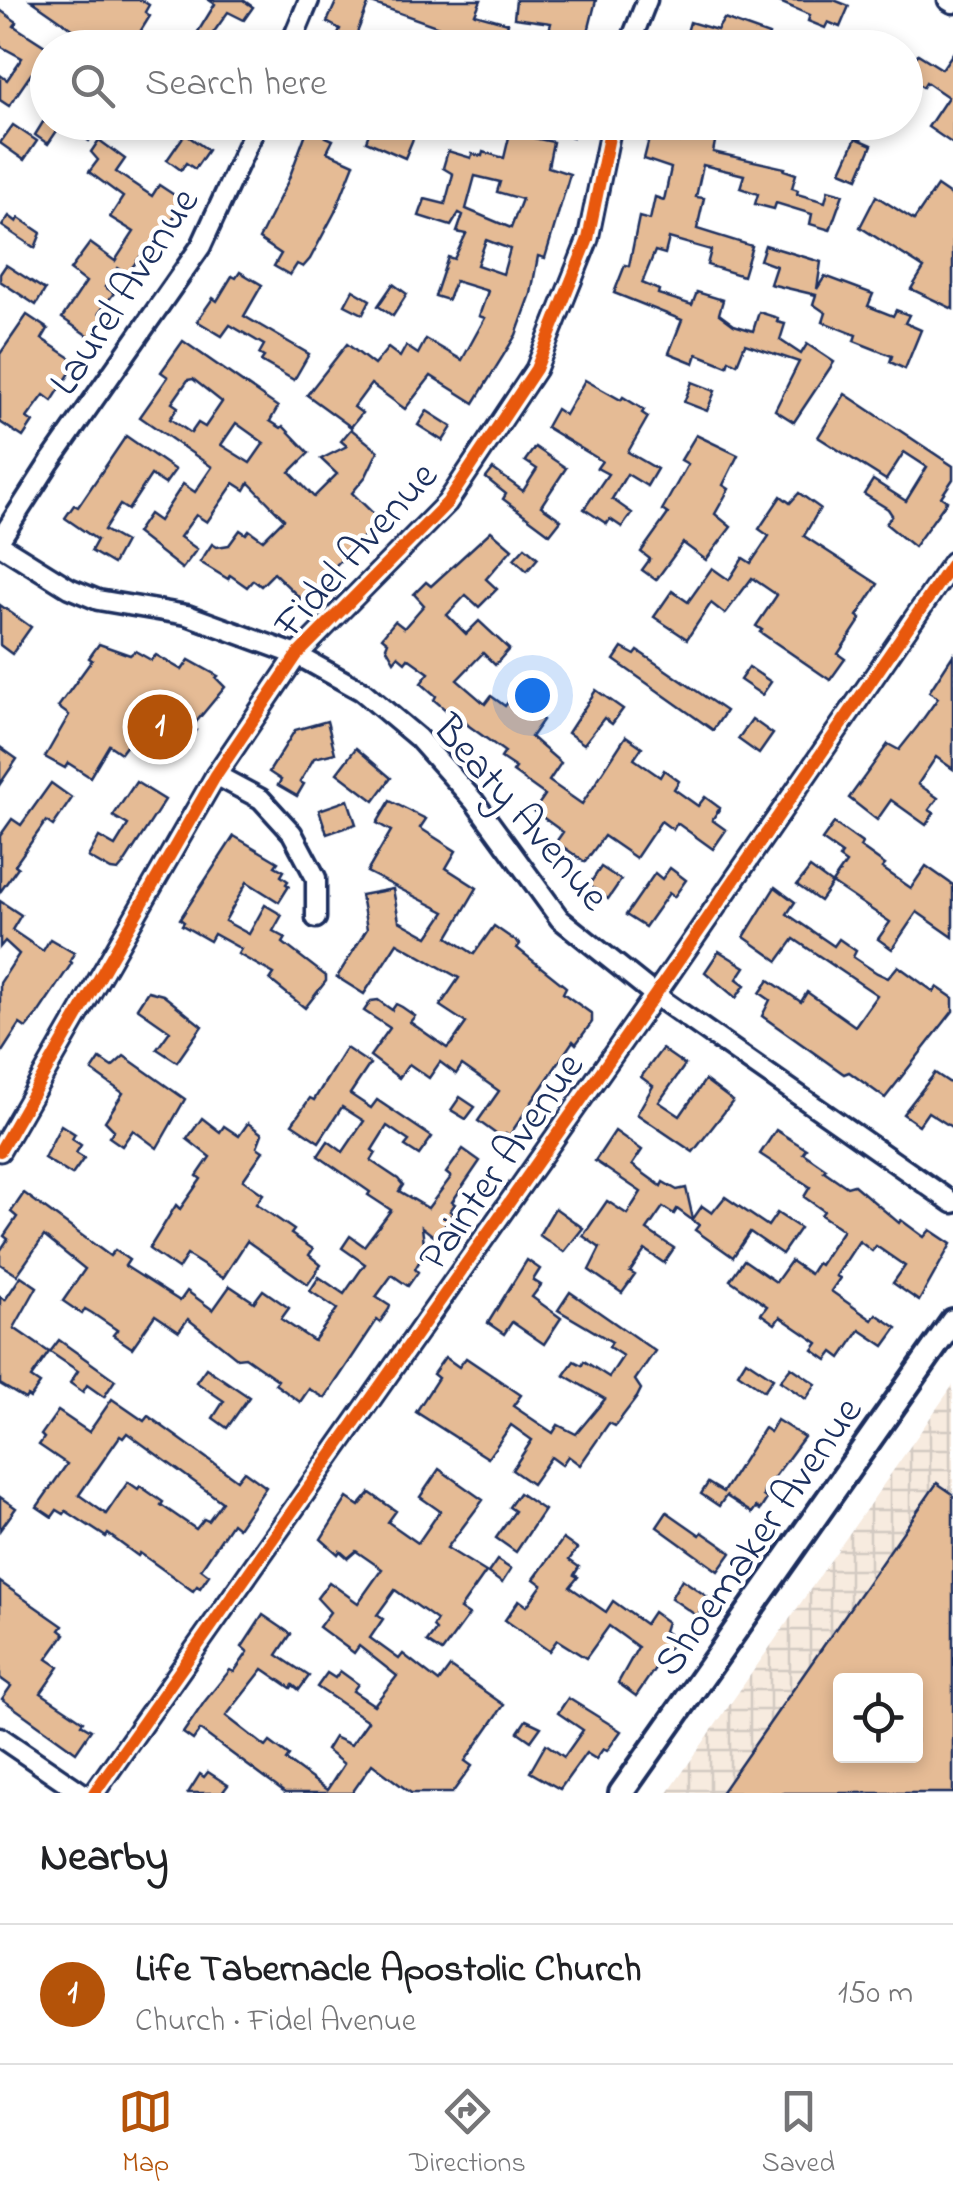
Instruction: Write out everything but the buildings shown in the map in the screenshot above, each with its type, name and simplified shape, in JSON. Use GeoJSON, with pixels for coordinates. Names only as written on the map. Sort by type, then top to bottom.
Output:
{"type":"FeatureCollection","features":[{"type":"Feature","properties":{"kind":"main road","name":"Shoemaker Avenue"},"geometry":{"type":"LineString","coordinates":[[622,1793],[953,1321]]}},
{"type":"Feature","properties":{"kind":"street"},"geometry":{"type":"LineString","coordinates":[[296,30],[309,0]]}},
{"type":"Feature","properties":{"kind":"street"},"geometry":{"type":"LineString","coordinates":[[635,30],[647,0]]}},
{"type":"Feature","properties":{"kind":"street","name":"Laurel Avenue"},"geometry":{"type":"LineString","coordinates":[[0,542],[50,462],[201,246],[250,140]]}},
{"type":"Feature","properties":{"kind":"street","name":"Fidel Avenue"},"geometry":{"type":"LineString","coordinates":[[0,1151],[216,776],[298,654],[447,503],[536,369],[588,239],[608,140]]}},
{"type":"Feature","properties":{"kind":"street","name":"Beaty Avenue"},"geometry":{"type":"LineString","coordinates":[[0,542],[69,588],[98,600],[186,615],[298,654],[362,691],[418,738],[474,801],[560,919],[655,995],[953,1204]]}},
{"type":"Feature","properties":{"kind":"street","name":"Painter Avenue"},"geometry":{"type":"LineString","coordinates":[[94,1793],[655,995],[953,562]]}},
{"type":"Feature","properties":{"kind":"street"},"geometry":{"type":"LineString","coordinates":[[216,776],[261,799],[292,832],[316,878],[316,918]]}},
{"type":"Feature","properties":{"kind":"street"},"geometry":{"type":"LineString","coordinates":[[0,1737],[82,1793]]}},
{"type":"Feature","properties":{"kind":"shaded area"},"geometry":{"type":"Polygon","coordinates":[[[953,1385],[953,1793],[668,1793],[953,1385]]]}},
{"type":"Feature","properties":{"kind":"cycle path"},"geometry":{"type":"LineString","coordinates":[[0,1151],[216,775],[297,655],[447,503],[536,369],[588,239],[608,140]]}},
{"type":"Feature","properties":{"kind":"cycle path"},"geometry":{"type":"LineString","coordinates":[[94,1793],[655,995],[953,562]]}},
{"type":"Feature","properties":{"kind":"place","name":"Life Tabernacle Apostolic Church"},"geometry":{"type":"Point","coordinates":[160,727]}}]}
